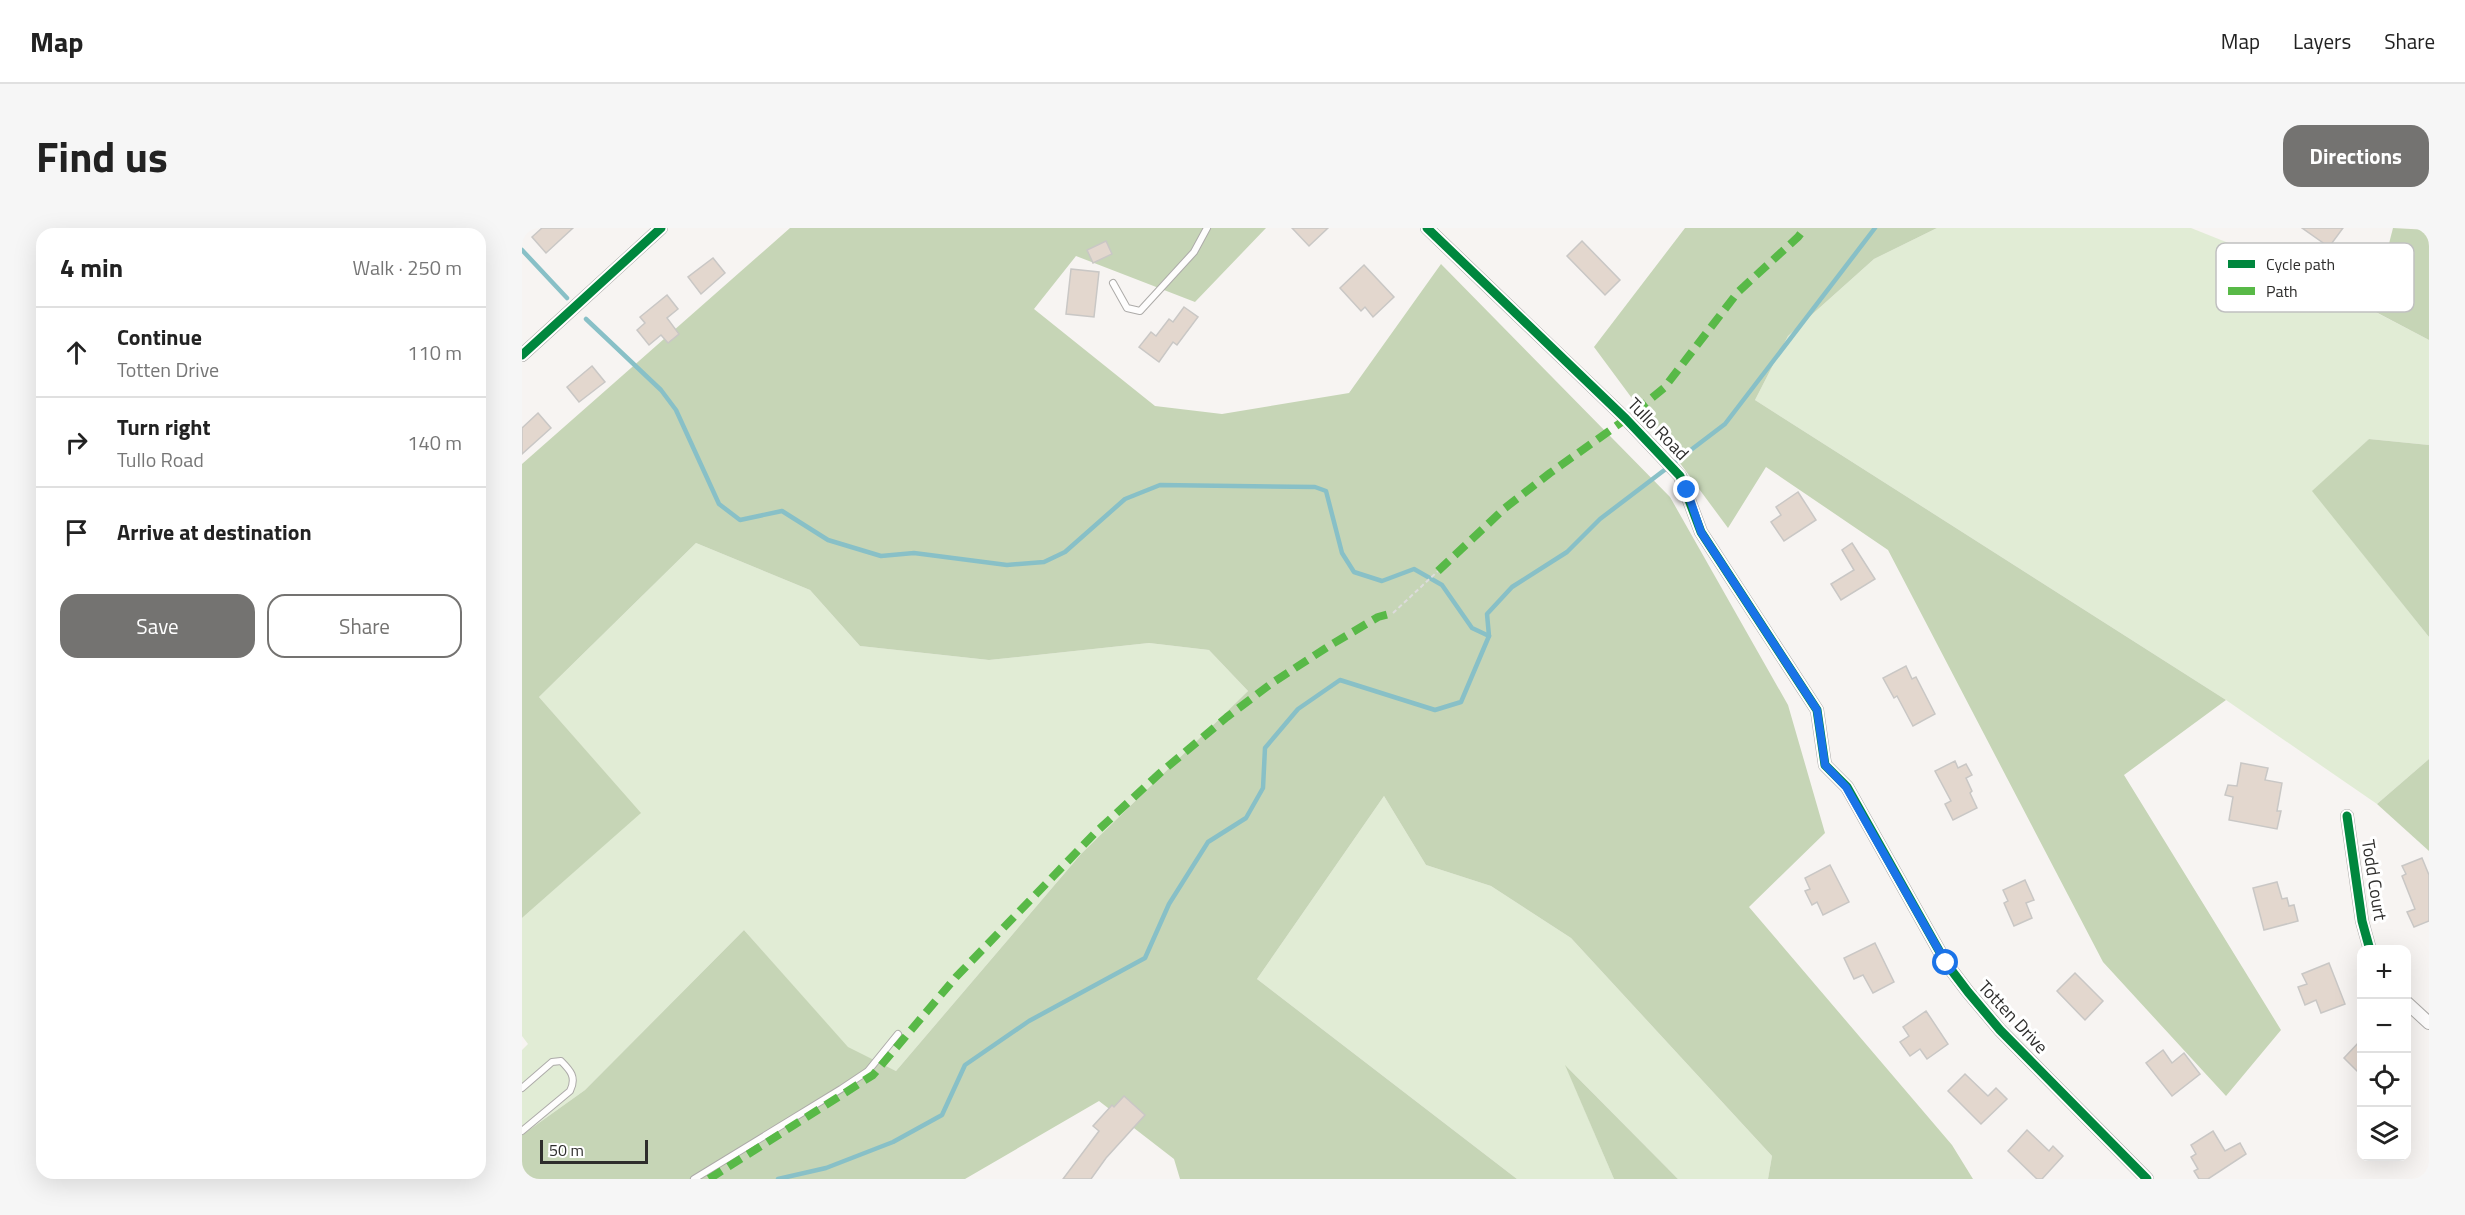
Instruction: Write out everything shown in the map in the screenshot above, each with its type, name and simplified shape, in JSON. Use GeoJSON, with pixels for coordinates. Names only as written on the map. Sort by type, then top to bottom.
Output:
{"type":"FeatureCollection","features":[{"type":"Feature","properties":{"kind":"street"},"geometry":{"type":"LineString","coordinates":[[522,355],[661,228]]}},
{"type":"Feature","properties":{"kind":"street","name":"Tullo Road"},"geometry":{"type":"LineString","coordinates":[[1427,228],[1680,476],[1701,532],[1817,710],[1825,765]]}},
{"type":"Feature","properties":{"kind":"street","name":"Totten Drive"},"geometry":{"type":"LineString","coordinates":[[1825,765],[1846,787],[1946,963],[1968,992],[2000,1030],[2147,1179]]}},
{"type":"Feature","properties":{"kind":"street","name":"Todd Court"},"geometry":{"type":"LineString","coordinates":[[2347,816],[2362,921],[2369,945]]}},
{"type":"Feature","properties":{"kind":"street"},"geometry":{"type":"LineString","coordinates":[[2411,1007],[2429,1023]]}},
{"type":"Feature","properties":{"kind":"lane"},"geometry":{"type":"LineString","coordinates":[[1113,283],[1127,308],[1140,311],[1194,252],[1207,228]]}},
{"type":"Feature","properties":{"kind":"lane"},"geometry":{"type":"LineString","coordinates":[[694,1179],[868,1071],[898,1034]]}},
{"type":"Feature","properties":{"kind":"lane"},"geometry":{"type":"LineString","coordinates":[[522,1088],[552,1062],[561,1061],[572,1072],[574,1083],[570,1091],[522,1131]]}},
{"type":"Feature","properties":{"kind":"path"},"geometry":{"type":"LineString","coordinates":[[1393,613],[1438,571]]}},
{"type":"Feature","properties":{"kind":"green space"},"geometry":{"type":"Polygon","coordinates":[[[790,228],[1266,228],[1195,302],[1076,256],[1034,309],[1155,406],[1222,414],[1349,393],[1441,264],[1670,497],[1788,705],[1825,833],[1749,907],[1952,1145],[1973,1179],[1768,1179],[1772,1156],[1571,938],[1491,886],[1426,865],[1384,796],[1257,979],[1517,1179],[1180,1179],[1174,1159],[1099,1101],[965,1179],[522,1179],[522,1135],[585,1090],[744,930],[848,1047],[896,1071],[1081,854],[1248,691],[1209,650],[1149,643],[989,660],[860,646],[810,590],[696,543],[539,697],[641,813],[522,918],[522,464],[790,228]]]}},
{"type":"Feature","properties":{"kind":"green space"},"geometry":{"type":"Polygon","coordinates":[[[1685,228],[1937,228],[1874,259],[1788,336],[1755,400],[2226,700],[2124,775],[2281,1030],[2226,1096],[2103,962],[1888,550],[1766,467],[1728,528],[1594,347],[1685,228]]]}},
{"type":"Feature","properties":{"kind":"green space"},"geometry":{"type":"Polygon","coordinates":[[[1937,228],[2191,228],[2228,243],[2216,243],[2216,312],[2375,312],[2429,340],[2429,445],[2369,439],[2313,491],[2429,637],[2429,759],[2377,804],[2226,700],[1755,400],[1788,336],[1874,259],[1937,228]]]}},
{"type":"Feature","properties":{"kind":"green space"},"geometry":{"type":"Polygon","coordinates":[[[2393,228],[2429,230],[2429,340],[2376,312],[2414,312],[2414,243],[2389,243],[2393,228]]]}},
{"type":"Feature","properties":{"kind":"green space"},"geometry":{"type":"Polygon","coordinates":[[[2369,439],[2429,445],[2429,637],[2312,491],[2369,439]]]}},
{"type":"Feature","properties":{"kind":"green space"},"geometry":{"type":"Polygon","coordinates":[[[696,543],[810,590],[860,646],[989,660],[1149,643],[1209,650],[1248,691],[1081,854],[896,1071],[848,1048],[744,930],[585,1090],[522,1135],[522,1050],[528,1044],[522,1036],[522,918],[640,813],[539,697],[696,543]]]}},
{"type":"Feature","properties":{"kind":"green space"},"geometry":{"type":"Polygon","coordinates":[[[2429,759],[2429,851],[2377,804],[2429,759]]]}},
{"type":"Feature","properties":{"kind":"green space"},"geometry":{"type":"Polygon","coordinates":[[[1384,796],[1426,865],[1491,886],[1571,938],[1772,1156],[1768,1179],[1678,1179],[1566,1066],[1614,1179],[1517,1179],[1257,979],[1384,796]]]}},
{"type":"Feature","properties":{"kind":"green space"},"geometry":{"type":"Polygon","coordinates":[[[1565,1065],[1678,1179],[1614,1179],[1565,1065]]]}},
{"type":"Feature","properties":{"kind":"building"},"geometry":{"type":"Polygon","coordinates":[[[542,228],[573,228],[546,253],[532,237],[542,228]]]}},
{"type":"Feature","properties":{"kind":"building"},"geometry":{"type":"Polygon","coordinates":[[[1292,228],[1328,228],[1309,246],[1292,228]]]}},
{"type":"Feature","properties":{"kind":"building"},"geometry":{"type":"Polygon","coordinates":[[[2302,228],[2343,228],[2332,243],[2323,243],[2302,228]]]}},
{"type":"Feature","properties":{"kind":"building"},"geometry":{"type":"Polygon","coordinates":[[[1106,241],[1112,254],[1093,263],[1087,250],[1106,241]]]}},
{"type":"Feature","properties":{"kind":"building"},"geometry":{"type":"Polygon","coordinates":[[[1582,241],[1620,280],[1605,295],[1567,256],[1582,241]]]}},
{"type":"Feature","properties":{"kind":"building"},"geometry":{"type":"Polygon","coordinates":[[[713,258],[725,273],[701,294],[688,277],[713,258]]]}},
{"type":"Feature","properties":{"kind":"building"},"geometry":{"type":"Polygon","coordinates":[[[1364,265],[1394,297],[1373,317],[1365,307],[1361,311],[1340,288],[1364,265]]]}},
{"type":"Feature","properties":{"kind":"building"},"geometry":{"type":"Polygon","coordinates":[[[1071,269],[1099,272],[1094,317],[1066,314],[1071,269]]]}},
{"type":"Feature","properties":{"kind":"building"},"geometry":{"type":"Polygon","coordinates":[[[667,295],[678,309],[667,318],[679,334],[668,343],[661,335],[649,345],[637,330],[645,323],[640,317],[667,295]]]}},
{"type":"Feature","properties":{"kind":"building"},"geometry":{"type":"Polygon","coordinates":[[[1184,307],[1198,317],[1177,345],[1173,342],[1159,362],[1139,347],[1151,332],[1156,336],[1169,319],[1173,322],[1184,307]]]}},
{"type":"Feature","properties":{"kind":"building"},"geometry":{"type":"Polygon","coordinates":[[[592,366],[605,382],[579,402],[567,387],[592,366]]]}},
{"type":"Feature","properties":{"kind":"building"},"geometry":{"type":"Polygon","coordinates":[[[538,413],[551,428],[522,454],[522,428],[538,413]]]}},
{"type":"Feature","properties":{"kind":"building"},"geometry":{"type":"Polygon","coordinates":[[[1798,492],[1816,520],[1784,541],[1771,522],[1781,515],[1776,507],[1798,492]]]}},
{"type":"Feature","properties":{"kind":"building"},"geometry":{"type":"Polygon","coordinates":[[[1852,543],[1875,579],[1841,600],[1831,584],[1854,570],[1842,550],[1852,543]]]}},
{"type":"Feature","properties":{"kind":"building"},"geometry":{"type":"Polygon","coordinates":[[[1906,666],[1912,679],[1916,677],[1935,714],[1913,726],[1897,696],[1894,698],[1883,678],[1906,666]]]}},
{"type":"Feature","properties":{"kind":"building"},"geometry":{"type":"Polygon","coordinates":[[[1955,761],[1958,768],[1966,764],[1972,775],[1966,778],[1977,808],[1953,820],[1945,804],[1951,801],[1935,771],[1955,761]]]}},
{"type":"Feature","properties":{"kind":"building"},"geometry":{"type":"Polygon","coordinates":[[[2241,763],[2268,768],[2265,780],[2282,783],[2277,811],[2281,811],[2277,829],[2229,820],[2233,797],[2225,795],[2228,785],[2237,786],[2241,763]]]}},
{"type":"Feature","properties":{"kind":"building"},"geometry":{"type":"Polygon","coordinates":[[[2422,858],[2429,875],[2429,921],[2414,927],[2407,912],[2415,909],[2402,876],[2406,874],[2402,866],[2422,858]]]}},
{"type":"Feature","properties":{"kind":"building"},"geometry":{"type":"Polygon","coordinates":[[[1830,865],[1849,902],[1823,915],[1817,902],[1812,905],[1805,891],[1810,889],[1805,878],[1830,865]]]}},
{"type":"Feature","properties":{"kind":"building"},"geometry":{"type":"Polygon","coordinates":[[[2025,880],[2034,900],[2026,903],[2032,918],[2014,926],[2004,903],[2008,901],[2003,890],[2025,880]]]}},
{"type":"Feature","properties":{"kind":"building"},"geometry":{"type":"Polygon","coordinates":[[[2277,882],[2282,899],[2287,898],[2289,906],[2294,905],[2298,921],[2264,930],[2253,888],[2277,882]]]}},
{"type":"Feature","properties":{"kind":"building"},"geometry":{"type":"Polygon","coordinates":[[[1875,943],[1894,982],[1873,993],[1863,975],[1854,979],[1844,958],[1875,943]]]}},
{"type":"Feature","properties":{"kind":"building"},"geometry":{"type":"Polygon","coordinates":[[[2329,963],[2345,1004],[2321,1013],[2316,1000],[2305,1005],[2298,987],[2307,984],[2302,974],[2329,963]]]}},
{"type":"Feature","properties":{"kind":"building"},"geometry":{"type":"Polygon","coordinates":[[[2075,973],[2103,1001],[2085,1020],[2057,991],[2075,973]]]}},
{"type":"Feature","properties":{"kind":"building"},"geometry":{"type":"Polygon","coordinates":[[[1926,1011],[1948,1044],[1927,1059],[1920,1049],[1910,1056],[1900,1042],[1909,1036],[1903,1027],[1926,1011]]]}},
{"type":"Feature","properties":{"kind":"building"},"geometry":{"type":"Polygon","coordinates":[[[2357,1044],[2357,1071],[2344,1058],[2357,1044]]]}},
{"type":"Feature","properties":{"kind":"building"},"geometry":{"type":"Polygon","coordinates":[[[2163,1050],[2172,1063],[2184,1053],[2200,1074],[2172,1096],[2146,1063],[2163,1050]]]}},
{"type":"Feature","properties":{"kind":"building"},"geometry":{"type":"Polygon","coordinates":[[[1965,1074],[1988,1096],[1996,1088],[2007,1099],[1981,1124],[1948,1091],[1965,1074]]]}},
{"type":"Feature","properties":{"kind":"building"},"geometry":{"type":"Polygon","coordinates":[[[1124,1096],[1145,1115],[1106,1158],[1091,1179],[1063,1179],[1099,1131],[1093,1126],[1112,1105],[1114,1107],[1124,1096]]]}},
{"type":"Feature","properties":{"kind":"building"},"geometry":{"type":"Polygon","coordinates":[[[2027,1130],[2049,1151],[2053,1146],[2063,1156],[2042,1179],[2037,1179],[2008,1151],[2027,1130]]]}},
{"type":"Feature","properties":{"kind":"building"},"geometry":{"type":"Polygon","coordinates":[[[2213,1131],[2225,1151],[2240,1143],[2246,1154],[2208,1179],[2199,1179],[2194,1171],[2198,1169],[2191,1157],[2196,1154],[2191,1145],[2213,1131]]]}},
{"type":"Feature","properties":{"kind":"waterway"},"geometry":{"type":"LineString","coordinates":[[778,1179],[826,1168],[893,1142],[942,1115],[965,1065],[1029,1021],[1145,958],[1169,904],[1208,842],[1246,818],[1263,788],[1265,748],[1298,709],[1340,680],[1435,710],[1461,702],[1489,636],[1487,614],[1512,587],[1567,552],[1600,519],[1725,424],[1875,228]]}},
{"type":"Feature","properties":{"kind":"waterway"},"geometry":{"type":"LineString","coordinates":[[522,250],[567,298]]}},
{"type":"Feature","properties":{"kind":"waterway"},"geometry":{"type":"LineString","coordinates":[[586,319],[661,390],[676,410],[719,504],[740,520],[782,511],[828,540],[881,556],[914,553],[1007,565],[1044,562],[1065,552],[1125,499],[1160,485],[1315,487],[1326,491],[1342,553],[1354,572],[1382,581],[1414,569],[1442,585],[1472,628],[1489,636]]}},
{"type":"Feature","properties":{"kind":"marked path"},"geometry":{"type":"LineString","coordinates":[[1438,571],[1505,508],[1626,419],[1664,388],[1738,292],[1805,228]]}},
{"type":"Feature","properties":{"kind":"marked path"},"geometry":{"type":"LineString","coordinates":[[709,1179],[873,1075],[956,977],[1095,833],[1160,773],[1227,717],[1272,683],[1329,646],[1378,617],[1393,613]]}},
{"type":"Feature","properties":{"kind":"cycle path"},"geometry":{"type":"LineString","coordinates":[[522,355],[661,228]]}},
{"type":"Feature","properties":{"kind":"cycle path"},"geometry":{"type":"LineString","coordinates":[[1427,228],[1626,419],[1680,476],[1701,532],[1817,710],[1825,765],[1847,787],[1946,963],[2000,1030],[2147,1179]]}},
{"type":"Feature","properties":{"kind":"cycle path"},"geometry":{"type":"LineString","coordinates":[[2347,816],[2362,921],[2369,945]]}},
{"type":"Feature","properties":{"kind":"route"},"geometry":{"type":"LineString","coordinates":[[1687,490],[1701,532],[1817,710],[1825,765],[1846,787],[1946,963]]}}]}
